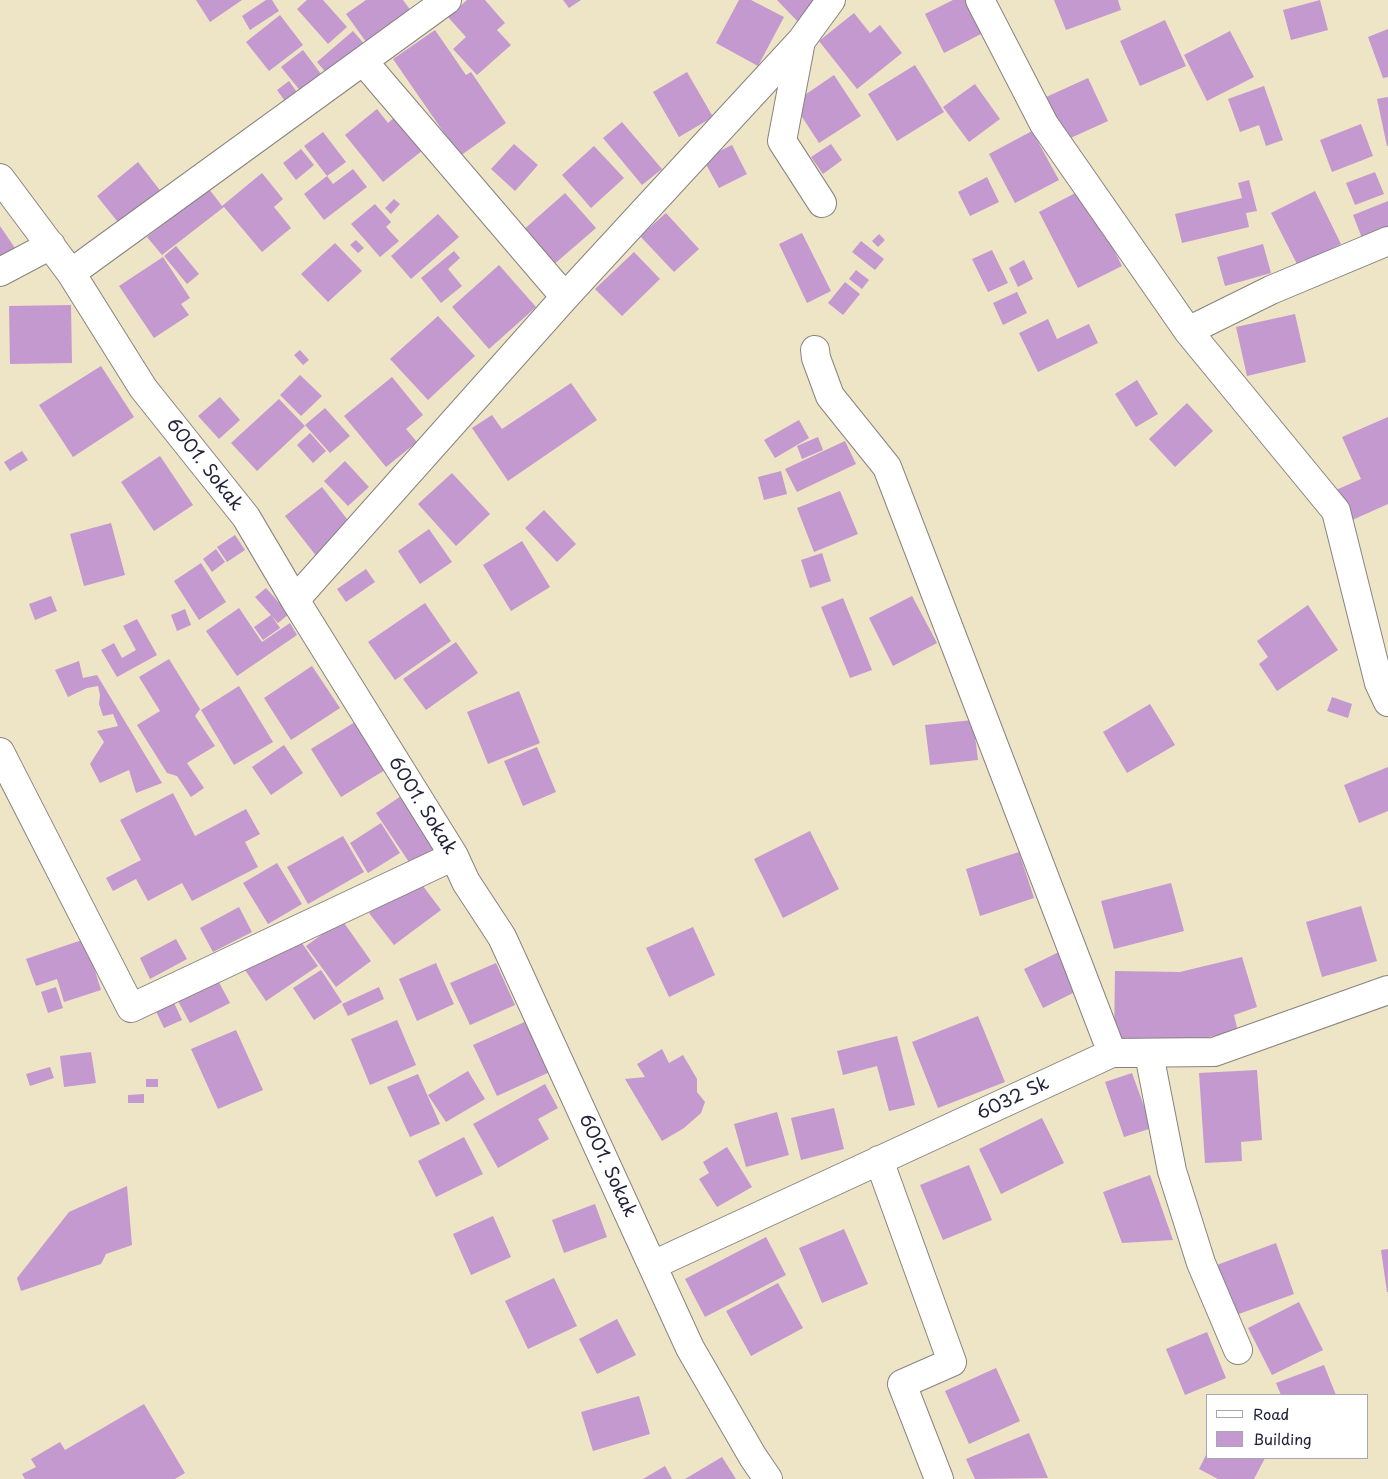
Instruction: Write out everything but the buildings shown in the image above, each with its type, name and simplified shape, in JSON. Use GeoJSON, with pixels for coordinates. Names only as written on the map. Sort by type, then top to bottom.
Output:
{"type":"FeatureCollection","features":[{"type":"Feature","properties":{"kind":"street"},"geometry":{"type":"LineString","coordinates":[[71,273],[447,0]]}},
{"type":"Feature","properties":{"kind":"street"},"geometry":{"type":"LineString","coordinates":[[295,600],[565,297],[801,41],[831,0]]}},
{"type":"Feature","properties":{"kind":"street"},"geometry":{"type":"LineString","coordinates":[[980,0],[1044,124],[1188,331],[1336,512],[1385,688]]}},
{"type":"Feature","properties":{"kind":"street"},"geometry":{"type":"LineString","coordinates":[[801,41],[782,141],[822,203]]}},
{"type":"Feature","properties":{"kind":"street"},"geometry":{"type":"LineString","coordinates":[[363,60],[565,297]]}},
{"type":"Feature","properties":{"kind":"street","name":"6001. Sokak"},"geometry":{"type":"LineString","coordinates":[[0,178],[71,273],[143,388],[246,517],[295,600],[454,856],[466,882],[502,937],[690,1348],[753,1458],[768,1479]]}},
{"type":"Feature","properties":{"kind":"street"},"geometry":{"type":"LineString","coordinates":[[1188,331],[1271,290],[1388,241]]}},
{"type":"Feature","properties":{"kind":"street"},"geometry":{"type":"LineString","coordinates":[[0,272],[51,245]]}},
{"type":"Feature","properties":{"kind":"street"},"geometry":{"type":"LineString","coordinates":[[815,350],[816,358],[830,396],[887,467],[1112,1053]]}},
{"type":"Feature","properties":{"kind":"street"},"geometry":{"type":"LineString","coordinates":[[0,752],[131,1008],[454,856]]}},
{"type":"Feature","properties":{"kind":"street","name":"6032 Sk"},"geometry":{"type":"LineString","coordinates":[[653,1265],[1112,1053],[1214,1052],[1388,990]]}},
{"type":"Feature","properties":{"kind":"street"},"geometry":{"type":"LineString","coordinates":[[1149,1054],[1172,1171],[1201,1263],[1238,1350]]}},
{"type":"Feature","properties":{"kind":"street"},"geometry":{"type":"LineString","coordinates":[[879,1160],[952,1362],[902,1384],[939,1479]]}}]}
